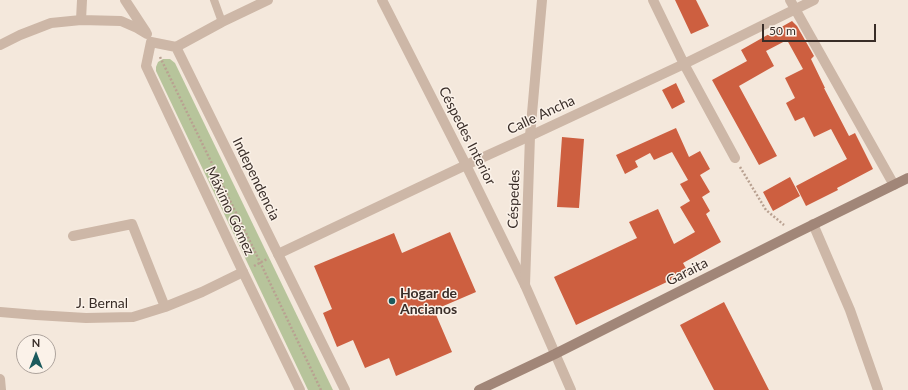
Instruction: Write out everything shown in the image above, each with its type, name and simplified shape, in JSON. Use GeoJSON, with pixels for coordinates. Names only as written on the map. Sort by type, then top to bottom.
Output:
{"type":"FeatureCollection","features":[{"type":"Feature","properties":{"kind":"main road","name":"Garaita"},"geometry":{"type":"LineString","coordinates":[[479,390],[555,354],[813,224],[908,178]]}},
{"type":"Feature","properties":{"kind":"street"},"geometry":{"type":"LineString","coordinates":[[81,20],[82,0]]}},
{"type":"Feature","properties":{"kind":"street"},"geometry":{"type":"LineString","coordinates":[[125,0],[149,38]]}},
{"type":"Feature","properties":{"kind":"street"},"geometry":{"type":"LineString","coordinates":[[0,45],[20,35],[51,23],[81,20],[121,22],[137,28],[149,38],[176,47],[222,22],[268,0]]}},
{"type":"Feature","properties":{"kind":"street","name":"Céspedes Interior"},"geometry":{"type":"LineString","coordinates":[[382,0],[466,165],[525,286]]}},
{"type":"Feature","properties":{"kind":"street","name":"Céspedes"},"geometry":{"type":"LineString","coordinates":[[542,0],[530,136],[525,286],[571,390]]}},
{"type":"Feature","properties":{"kind":"street"},"geometry":{"type":"LineString","coordinates":[[653,0],[684,64],[735,158]]}},
{"type":"Feature","properties":{"kind":"street","name":"Calle Ancha"},"geometry":{"type":"LineString","coordinates":[[278,254],[684,64],[793,5],[814,0]]}},
{"type":"Feature","properties":{"kind":"street"},"geometry":{"type":"LineString","coordinates":[[793,5],[894,185]]}},
{"type":"Feature","properties":{"kind":"street","name":"Máximo Gómez"},"geometry":{"type":"LineString","coordinates":[[149,38],[146,66],[300,390]]}},
{"type":"Feature","properties":{"kind":"street","name":"Independencia"},"geometry":{"type":"LineString","coordinates":[[176,47],[345,390]]}},
{"type":"Feature","properties":{"kind":"street"},"geometry":{"type":"LineString","coordinates":[[73,236],[132,224],[165,307]]}},
{"type":"Feature","properties":{"kind":"street"},"geometry":{"type":"LineString","coordinates":[[813,224],[850,310],[878,390]]}},
{"type":"Feature","properties":{"kind":"street","name":"J. Bernal"},"geometry":{"type":"LineString","coordinates":[[0,312],[86,318],[133,317],[165,307],[202,292],[243,272]]}},
{"type":"Feature","properties":{"kind":"street"},"geometry":{"type":"LineString","coordinates":[[0,379],[1,390]]}},
{"type":"Feature","properties":{"kind":"lane"},"geometry":{"type":"LineString","coordinates":[[214,0],[222,22]]}},
{"type":"Feature","properties":{"kind":"path"},"geometry":{"type":"LineString","coordinates":[[149,38],[162,60],[321,390]]}},
{"type":"Feature","properties":{"kind":"path"},"geometry":{"type":"LineString","coordinates":[[735,158],[766,210],[794,234]]}},
{"type":"Feature","properties":{"kind":"path"},"geometry":{"type":"LineString","coordinates":[[243,272],[278,254]]}},
{"type":"Feature","properties":{"kind":"green space"},"geometry":{"type":"Polygon","coordinates":[[[163,59],[170,59],[175,63],[333,390],[308,390],[156,71],[158,62],[163,59]]]}},
{"type":"Feature","properties":{"kind":"building"},"geometry":{"type":"Polygon","coordinates":[[[675,0],[696,0],[709,26],[691,34],[675,0]]]}},
{"type":"Feature","properties":{"kind":"building"},"geometry":{"type":"Polygon","coordinates":[[[792,21],[797,26],[814,56],[811,59],[849,136],[855,133],[873,169],[837,188],[838,190],[806,206],[796,186],[847,159],[831,129],[814,137],[804,117],[795,121],[786,103],[795,98],[785,78],[803,69],[787,40],[766,51],[774,66],[739,86],[777,156],[759,165],[712,80],[747,61],[741,50],[792,21]]]}},
{"type":"Feature","properties":{"kind":"building"},"geometry":{"type":"Polygon","coordinates":[[[676,83],[685,102],[672,109],[662,90],[676,83]]]}},
{"type":"Feature","properties":{"kind":"building"},"geometry":{"type":"Polygon","coordinates":[[[676,128],[689,157],[700,151],[710,169],[700,175],[710,192],[702,197],[710,211],[706,214],[721,242],[683,263],[688,272],[576,325],[554,277],[637,238],[629,222],[658,209],[674,244],[695,232],[680,207],[690,201],[680,184],[688,180],[672,152],[654,160],[650,153],[635,161],[638,167],[625,174],[616,155],[676,128]]]}},
{"type":"Feature","properties":{"kind":"building"},"geometry":{"type":"Polygon","coordinates":[[[562,137],[584,139],[579,208],[557,207],[562,137]]]}},
{"type":"Feature","properties":{"kind":"building"},"geometry":{"type":"Polygon","coordinates":[[[790,177],[800,196],[773,211],[763,192],[790,177]]]}},
{"type":"Feature","properties":{"kind":"building","name":"Hogar de Ancianos"},"geometry":{"type":"Polygon","coordinates":[[[450,232],[476,292],[434,310],[452,352],[396,376],[389,358],[365,368],[353,340],[337,347],[323,313],[332,309],[314,266],[394,233],[402,253],[450,232]]]}},
{"type":"Feature","properties":{"kind":"building"},"geometry":{"type":"Polygon","coordinates":[[[724,302],[769,390],[714,390],[680,325],[724,302]]]}},
{"type":"Feature","properties":{"kind":"place","name":"Hogar de Ancianos"},"geometry":{"type":"Point","coordinates":[392,301]}}]}
